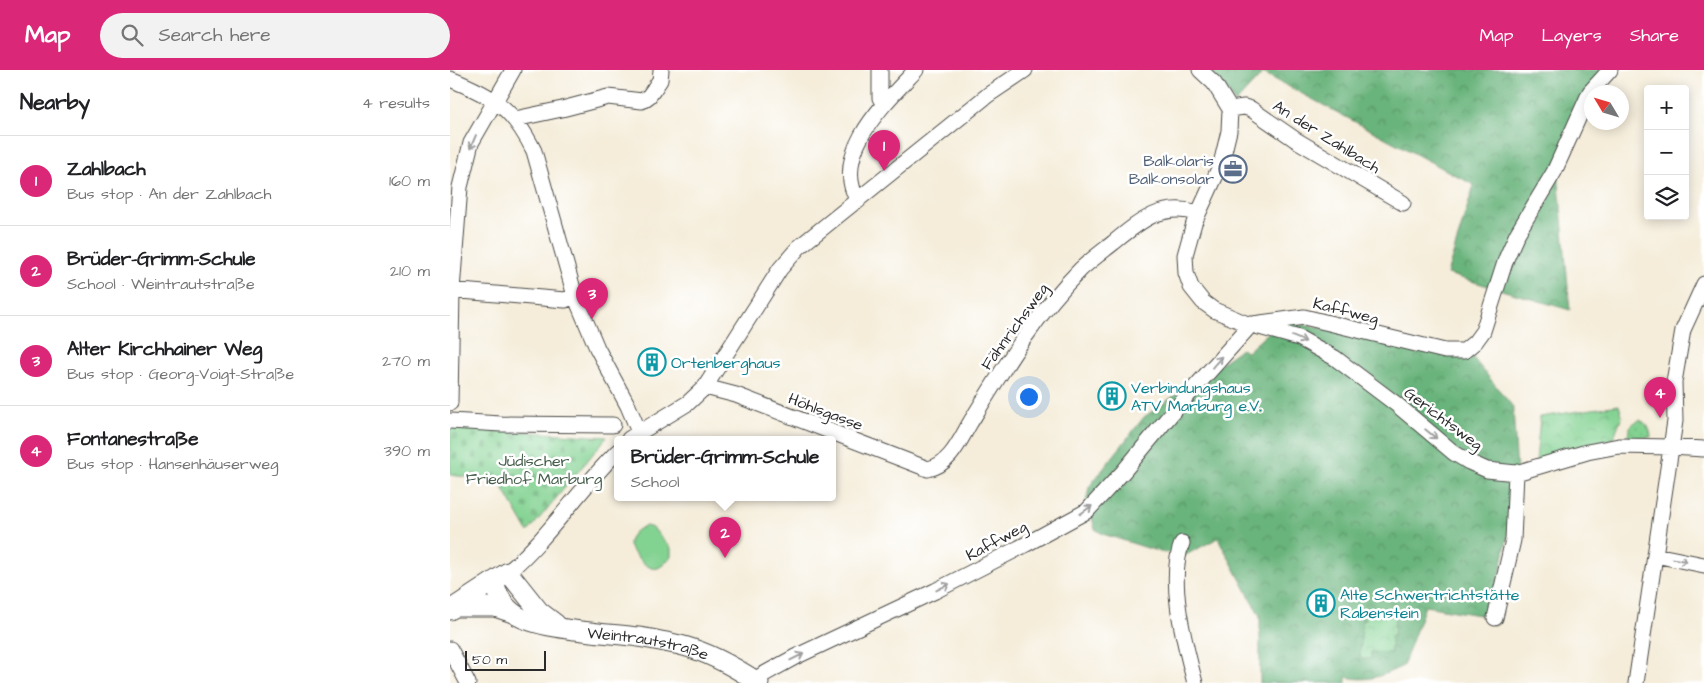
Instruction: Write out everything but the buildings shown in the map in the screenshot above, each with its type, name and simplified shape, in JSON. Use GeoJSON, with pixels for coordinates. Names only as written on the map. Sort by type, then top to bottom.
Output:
{"type":"FeatureCollection","features":[{"type":"Feature","properties":{"kind":"main road","name":"Weintrautstraße"},"geometry":{"type":"LineString","coordinates":[[501,577],[539,612],[561,627]]}},
{"type":"Feature","properties":{"kind":"main road"},"geometry":{"type":"LineString","coordinates":[[453,608],[501,577],[503,602],[513,613]]}},
{"type":"Feature","properties":{"kind":"main road","name":"Weintrautstraße"},"geometry":{"type":"LineString","coordinates":[[453,608],[495,607],[542,624],[640,637],[681,645],[712,656],[753,682]]}},
{"type":"Feature","properties":{"kind":"street"},"geometry":{"type":"LineString","coordinates":[[450,403],[451,290],[455,187],[471,143],[513,70]]}},
{"type":"Feature","properties":{"kind":"street"},"geometry":{"type":"LineString","coordinates":[[515,119],[608,97],[642,101],[649,96],[660,80],[661,70]]}},
{"type":"Feature","properties":{"kind":"street"},"geometry":{"type":"LineString","coordinates":[[880,70],[880,98],[884,104]]}},
{"type":"Feature","properties":{"kind":"street"},"geometry":{"type":"LineString","coordinates":[[858,200],[851,186],[849,170],[852,156],[870,121],[916,70]]}},
{"type":"Feature","properties":{"kind":"street"},"geometry":{"type":"LineString","coordinates":[[450,79],[496,100],[515,119],[534,151],[575,296],[597,348],[628,406],[634,436],[688,403],[705,387],[780,269],[799,247],[988,95],[1025,70]]}},
{"type":"Feature","properties":{"kind":"street"},"geometry":{"type":"LineString","coordinates":[[1200,70],[1214,83],[1230,109],[1229,131],[1221,164],[1198,213],[1189,238],[1185,255],[1186,273],[1191,287],[1203,302],[1214,310],[1234,319],[1253,324]]}},
{"type":"Feature","properties":{"kind":"street","name":"Kaffweg"},"geometry":{"type":"LineString","coordinates":[[753,682],[795,657],[935,591],[1087,511],[1253,324],[1304,316],[1445,351],[1464,351],[1470,347],[1483,330],[1506,259],[1517,234],[1554,172],[1590,92],[1610,70]]}},
{"type":"Feature","properties":{"kind":"street","name":"An der Zahlbach"},"geometry":{"type":"LineString","coordinates":[[1230,109],[1244,107],[1251,109],[1296,140],[1403,203]]}},
{"type":"Feature","properties":{"kind":"street","name":"Fähnrichsweg"},"geometry":{"type":"LineString","coordinates":[[935,468],[947,460],[996,380],[1043,312],[1082,269],[1133,227],[1147,218],[1168,210],[1198,213]]}},
{"type":"Feature","properties":{"kind":"street"},"geometry":{"type":"LineString","coordinates":[[1636,683],[1675,421],[1674,382],[1683,330],[1704,284]]}},
{"type":"Feature","properties":{"kind":"street"},"geometry":{"type":"LineString","coordinates":[[451,290],[565,300],[575,296]]}},
{"type":"Feature","properties":{"kind":"street","name":"Gerichtsweg"},"geometry":{"type":"LineString","coordinates":[[1253,324],[1298,338],[1336,358],[1396,404],[1447,447],[1469,462],[1487,470],[1516,473]]}},
{"type":"Feature","properties":{"kind":"street","name":"Höhlsgasse"},"geometry":{"type":"LineString","coordinates":[[705,387],[736,395],[928,468],[935,468]]}},
{"type":"Feature","properties":{"kind":"street"},"geometry":{"type":"LineString","coordinates":[[450,421],[501,424],[613,425]]}},
{"type":"Feature","properties":{"kind":"street"},"geometry":{"type":"LineString","coordinates":[[1495,618],[1513,540],[1516,473],[1599,449],[1631,446],[1704,450]]}},
{"type":"Feature","properties":{"kind":"street"},"geometry":{"type":"LineString","coordinates":[[501,577],[531,551],[598,470],[614,455]]}},
{"type":"Feature","properties":{"kind":"street"},"geometry":{"type":"LineString","coordinates":[[1182,543],[1179,551],[1176,583],[1195,683]]}},
{"type":"Feature","properties":{"kind":"street"},"geometry":{"type":"LineString","coordinates":[[1655,555],[1704,565]]}},
{"type":"Feature","properties":{"kind":"street"},"geometry":{"type":"LineString","coordinates":[[450,649],[468,683]]}},
{"type":"Feature","properties":{"kind":"green space"},"geometry":{"type":"Polygon","coordinates":[[[1210,70],[1602,70],[1596,85],[1584,85],[1584,112],[1558,172],[1570,310],[1447,274],[1474,185],[1263,73],[1235,103],[1210,70]]]}},
{"type":"Feature","properties":{"kind":"green space"},"geometry":{"type":"Polygon","coordinates":[[[1281,321],[1470,354],[1513,407],[1517,472],[1514,506],[1491,617],[1425,606],[1403,666],[1388,673],[1362,679],[1346,677],[1346,683],[1260,683],[1260,616],[1218,538],[1180,558],[1180,554],[1160,552],[1103,534],[1095,529],[1092,518],[1087,511],[1086,502],[1089,487],[1144,417],[1241,349],[1247,352],[1281,321]],[[1395,609],[1363,618],[1366,618],[1362,620],[1371,652],[1393,636],[1395,609]]]}},
{"type":"Feature","properties":{"kind":"green space"},"geometry":{"type":"Polygon","coordinates":[[[1619,405],[1622,416],[1613,439],[1536,461],[1540,417],[1619,405]]]}},
{"type":"Feature","properties":{"kind":"green space"},"geometry":{"type":"Polygon","coordinates":[[[1640,420],[1648,427],[1651,437],[1628,438],[1631,426],[1640,420]]]}},
{"type":"Feature","properties":{"kind":"green space","name":"Jüdischer Friedhof Marburg"},"geometry":{"type":"Polygon","coordinates":[[[450,427],[607,437],[528,532],[499,481],[450,475],[450,427]]]}},
{"type":"Feature","properties":{"kind":"green space"},"geometry":{"type":"Polygon","coordinates":[[[646,526],[653,528],[671,548],[671,557],[658,568],[645,565],[629,546],[630,539],[634,533],[646,526]]]}},
{"type":"Feature","properties":{"kind":"green space"},"geometry":{"type":"Polygon","coordinates":[[[1363,608],[1395,609],[1394,636],[1391,636],[1391,653],[1371,652],[1371,659],[1360,659],[1362,620],[1365,619],[1363,618],[1363,608]]]}},
{"type":"Feature","properties":{"kind":"place","name":"Balkolaris Balkonsolar"},"geometry":{"type":"Point","coordinates":[1233,169]}},
{"type":"Feature","properties":{"kind":"place","name":"Zahlbach"},"geometry":{"type":"Point","coordinates":[884,171]}},
{"type":"Feature","properties":{"kind":"place","name":"Alter Kirchhainer Weg"},"geometry":{"type":"Point","coordinates":[592,319]}},
{"type":"Feature","properties":{"kind":"place","name":"Ortenberghaus"},"geometry":{"type":"Point","coordinates":[652,362]}},
{"type":"Feature","properties":{"kind":"place","name":"Verbindungshaus ATV Marburg e.V."},"geometry":{"type":"Point","coordinates":[1112,396]}},
{"type":"Feature","properties":{"kind":"place","name":"Fontanestraße"},"geometry":{"type":"Point","coordinates":[1660,418]}},
{"type":"Feature","properties":{"kind":"place","name":"Brüder-Grimm-Schule"},"geometry":{"type":"Point","coordinates":[725,558]}},
{"type":"Feature","properties":{"kind":"place","name":"Alte Schwertrichtstätte Rabenstein"},"geometry":{"type":"Point","coordinates":[1321,603]}}]}
